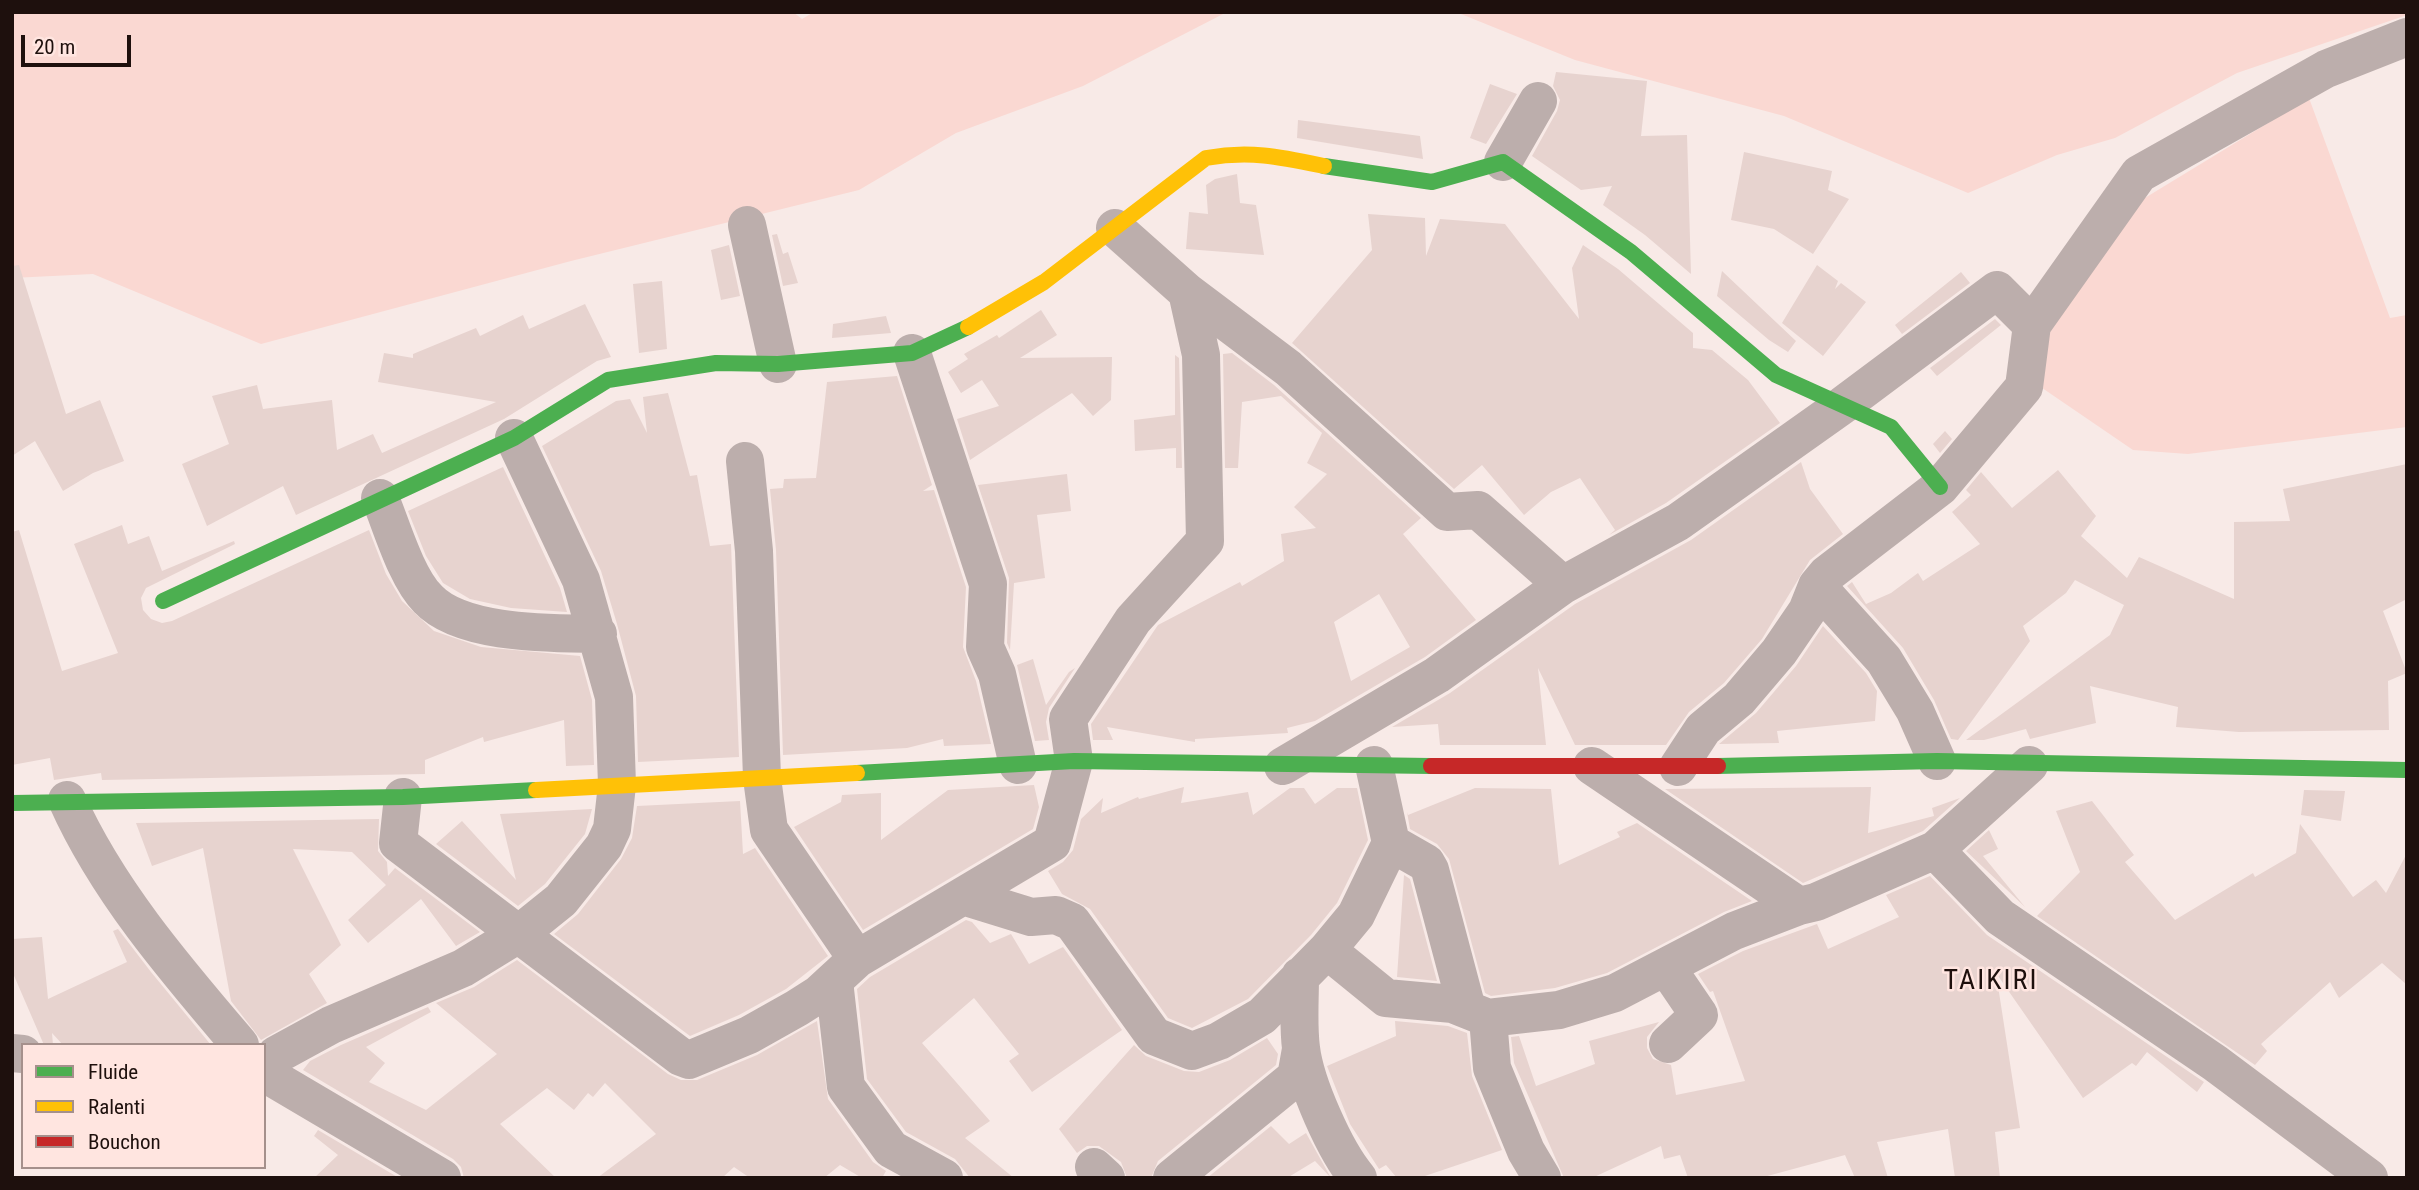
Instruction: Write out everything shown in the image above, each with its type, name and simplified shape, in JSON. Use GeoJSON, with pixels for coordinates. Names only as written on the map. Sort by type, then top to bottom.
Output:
{"type":"FeatureCollection","features":[{"type":"Feature","properties":{"kind":"street"},"geometry":{"type":"LineString","coordinates":[[1678,766],[1703,729],[1739,699],[1779,652],[1807,611],[1816,586],[1827,574],[1940,486],[2024,387],[2032,326],[2139,174],[2326,69],[2407,37]]}},
{"type":"Feature","properties":{"kind":"street"},"geometry":{"type":"LineString","coordinates":[[163,601],[514,438],[608,380],[716,363],[778,364],[912,353],[951,337],[1044,282],[1206,158],[1238,152],[1372,175],[1432,182],[1503,162],[1538,101]]}},
{"type":"Feature","properties":{"kind":"street"},"geometry":{"type":"LineString","coordinates":[[1503,162],[1630,252],[1776,375],[1891,427],[1940,486]]}},
{"type":"Feature","properties":{"kind":"street"},"geometry":{"type":"LineString","coordinates":[[747,225],[778,364]]}},
{"type":"Feature","properties":{"kind":"street"},"geometry":{"type":"LineString","coordinates":[[1115,228],[1187,292],[1288,368],[1447,512],[1478,510],[1563,585]]}},
{"type":"Feature","properties":{"kind":"street"},"geometry":{"type":"LineString","coordinates":[[1283,766],[1437,675],[1563,585],[1678,522],[1843,405],[1997,289],[2032,326]]}},
{"type":"Feature","properties":{"kind":"street"},"geometry":{"type":"LineString","coordinates":[[403,797],[398,843],[498,921],[520,933],[689,1060],[749,1035],[797,1008],[845,970],[1052,843],[1074,761],[1068,719],[1133,620],[1205,541],[1201,355],[1187,292]]}},
{"type":"Feature","properties":{"kind":"street"},"geometry":{"type":"LineString","coordinates":[[912,353],[988,584],[985,647],[996,674],[1018,765]]}},
{"type":"Feature","properties":{"kind":"street"},"geometry":{"type":"LineString","coordinates":[[266,1070],[276,1055],[331,1025],[463,968],[520,933],[561,900],[604,846],[612,828],[618,785],[614,697],[581,580],[514,438]]}},
{"type":"Feature","properties":{"kind":"street"},"geometry":{"type":"LineString","coordinates":[[745,461],[754,551],[762,778],[769,830],[845,970],[846,1087],[891,1149],[895,1166],[944,1178]]}},
{"type":"Feature","properties":{"kind":"street"},"geometry":{"type":"LineString","coordinates":[[380,498],[416,582],[435,605],[480,626],[598,634]]}},
{"type":"Feature","properties":{"kind":"street"},"geometry":{"type":"LineString","coordinates":[[1816,586],[1884,660],[1915,711],[1937,761]]}},
{"type":"Feature","properties":{"kind":"street"},"geometry":{"type":"LineString","coordinates":[[12,803],[66,800],[403,797],[1074,761],[1283,766],[1678,766],[1937,761],[2029,765],[2407,770]]}},
{"type":"Feature","properties":{"kind":"street"},"geometry":{"type":"LineString","coordinates":[[963,896],[1031,917],[1056,915],[1072,922],[1154,1036],[1192,1051],[1219,1041],[1262,1016],[1356,915],[1391,843],[1374,765]]}},
{"type":"Feature","properties":{"kind":"street"},"geometry":{"type":"LineString","coordinates":[[1313,963],[1386,998],[1432,1000],[1478,1014],[1559,1010],[1615,993],[1734,931],[1816,902],[1935,850],[2029,765]]}},
{"type":"Feature","properties":{"kind":"street"},"geometry":{"type":"LineString","coordinates":[[1592,766],[1799,906]]}},
{"type":"Feature","properties":{"kind":"street"},"geometry":{"type":"LineString","coordinates":[[66,800],[85,841],[113,883],[238,1043]]}},
{"type":"Feature","properties":{"kind":"street"},"geometry":{"type":"LineString","coordinates":[[1391,843],[1426,863],[1430,870],[1478,1014],[1492,1068],[1526,1151],[1542,1178]]}},
{"type":"Feature","properties":{"kind":"street"},"geometry":{"type":"LineString","coordinates":[[1935,850],[2000,917],[2215,1063],[2370,1178]]}},
{"type":"Feature","properties":{"kind":"street"},"geometry":{"type":"LineString","coordinates":[[1172,1178],[1296,1077],[1313,963]]}},
{"type":"Feature","properties":{"kind":"street"},"geometry":{"type":"LineString","coordinates":[[1667,968],[1699,1015],[1668,1044]]}},
{"type":"Feature","properties":{"kind":"street"},"geometry":{"type":"LineString","coordinates":[[1301,1049],[1332,1138],[1358,1178]]}},
{"type":"Feature","properties":{"kind":"street"},"geometry":{"type":"LineString","coordinates":[[266,1074],[442,1178]]}},
{"type":"Feature","properties":{"kind":"shaded area"},"geometry":{"type":"Polygon","coordinates":[[[12,12],[793,12],[802,19],[814,12],[1227,12],[1083,86],[956,133],[859,190],[571,261],[261,344],[93,274],[12,278],[12,12]]]}},
{"type":"Feature","properties":{"kind":"shaded area"},"geometry":{"type":"Polygon","coordinates":[[[1456,12],[2407,12],[2407,15],[2237,73],[2115,138],[2057,155],[1968,193],[1784,116],[1575,60],[1456,12]]]}},
{"type":"Feature","properties":{"kind":"shaded area"},"geometry":{"type":"Polygon","coordinates":[[[2309,98],[2390,318],[2407,315],[2407,427],[2188,454],[2133,450],[2029,379],[2055,305],[2135,204],[2309,98]]]}},
{"type":"Feature","properties":{"kind":"building"},"geometry":{"type":"Polygon","coordinates":[[[1556,72],[1647,81],[1641,136],[1687,135],[1691,274],[1645,235],[1603,205],[1612,186],[1581,190],[1532,156],[1557,111],[1560,100],[1553,86],[1556,72]]]}},
{"type":"Feature","properties":{"kind":"building"},"geometry":{"type":"Polygon","coordinates":[[[1490,84],[1517,94],[1486,144],[1470,138],[1490,84]]]}},
{"type":"Feature","properties":{"kind":"building"},"geometry":{"type":"Polygon","coordinates":[[[1298,120],[1420,136],[1423,159],[1297,138],[1298,120]]]}},
{"type":"Feature","properties":{"kind":"building"},"geometry":{"type":"Polygon","coordinates":[[[1744,152],[1832,171],[1828,190],[1849,199],[1813,254],[1774,229],[1731,220],[1744,152]]]}},
{"type":"Feature","properties":{"kind":"building"},"geometry":{"type":"Polygon","coordinates":[[[1237,174],[1240,203],[1256,205],[1264,255],[1186,249],[1189,212],[1208,214],[1206,185],[1215,179],[1237,174]]]}},
{"type":"Feature","properties":{"kind":"building"},"geometry":{"type":"Polygon","coordinates":[[[1368,214],[1425,218],[1426,256],[1440,219],[1505,224],[1579,319],[1572,268],[1583,245],[1618,269],[1693,333],[1693,348],[1712,350],[1748,380],[1780,423],[1666,503],[1609,535],[1615,530],[1580,478],[1551,492],[1524,515],[1482,465],[1454,489],[1292,343],[1372,250],[1368,214]]]}},
{"type":"Feature","properties":{"kind":"building"},"geometry":{"type":"Polygon","coordinates":[[[777,234],[783,254],[788,252],[798,283],[783,286],[772,235],[777,234]]]}},
{"type":"Feature","properties":{"kind":"building"},"geometry":{"type":"Polygon","coordinates":[[[729,245],[740,296],[721,300],[711,250],[729,245]]]}},
{"type":"Feature","properties":{"kind":"building"},"geometry":{"type":"Polygon","coordinates":[[[19,265],[66,414],[100,400],[124,461],[93,473],[63,491],[35,441],[12,456],[12,266],[19,265]]]}},
{"type":"Feature","properties":{"kind":"building"},"geometry":{"type":"Polygon","coordinates":[[[1817,265],[1838,281],[1835,289],[1841,283],[1866,302],[1823,356],[1782,323],[1817,265]]]}},
{"type":"Feature","properties":{"kind":"building"},"geometry":{"type":"Polygon","coordinates":[[[1722,271],[1796,341],[1788,352],[1769,340],[1717,296],[1722,271]]]}},
{"type":"Feature","properties":{"kind":"building"},"geometry":{"type":"Polygon","coordinates":[[[1961,272],[1970,283],[1902,334],[1895,325],[1961,272]]]}},
{"type":"Feature","properties":{"kind":"building"},"geometry":{"type":"Polygon","coordinates":[[[662,281],[667,349],[639,353],[633,284],[662,281]]]}},
{"type":"Feature","properties":{"kind":"building"},"geometry":{"type":"Polygon","coordinates":[[[585,304],[611,357],[597,361],[504,419],[296,515],[283,486],[207,526],[182,464],[229,444],[212,396],[257,385],[263,409],[332,400],[337,450],[373,434],[382,453],[496,402],[378,382],[384,353],[413,358],[413,354],[476,328],[480,336],[523,315],[529,329],[585,304]]]}},
{"type":"Feature","properties":{"kind":"building"},"geometry":{"type":"Polygon","coordinates":[[[1041,310],[1057,335],[1020,358],[1112,357],[1111,400],[1093,416],[1072,393],[970,460],[957,419],[999,406],[982,380],[961,393],[948,372],[968,359],[964,354],[997,335],[999,338],[1041,310]]]}},
{"type":"Feature","properties":{"kind":"building"},"geometry":{"type":"Polygon","coordinates":[[[886,316],[891,333],[832,338],[833,324],[886,316]]]}},
{"type":"Feature","properties":{"kind":"building"},"geometry":{"type":"Polygon","coordinates":[[[1995,319],[2001,325],[1937,376],[1930,368],[1995,319]]]}},
{"type":"Feature","properties":{"kind":"building"},"geometry":{"type":"Polygon","coordinates":[[[1232,353],[1274,385],[1421,518],[1403,534],[1476,620],[1425,657],[1315,721],[1287,728],[1288,733],[1195,739],[1195,742],[1107,727],[1113,740],[1093,740],[1091,724],[1158,625],[1240,582],[1242,586],[1284,561],[1281,534],[1316,528],[1294,507],[1327,474],[1307,463],[1322,433],[1281,396],[1242,402],[1238,468],[1225,468],[1223,354],[1232,353]],[[1379,594],[1334,622],[1351,681],[1410,647],[1379,594]]]}},
{"type":"Feature","properties":{"kind":"building"},"geometry":{"type":"Polygon","coordinates":[[[1175,355],[1179,358],[1182,468],[1176,468],[1176,448],[1135,451],[1134,420],[1175,415],[1175,355]]]}},
{"type":"Feature","properties":{"kind":"building"},"geometry":{"type":"Polygon","coordinates":[[[897,376],[932,485],[923,491],[934,490],[966,587],[963,647],[976,681],[991,744],[944,746],[943,739],[907,748],[783,755],[776,550],[770,489],[783,488],[784,479],[816,478],[827,382],[897,376]]]}},
{"type":"Feature","properties":{"kind":"building"},"geometry":{"type":"Polygon","coordinates":[[[668,393],[690,476],[697,475],[710,546],[731,544],[739,757],[638,762],[636,696],[601,571],[542,446],[616,401],[630,399],[647,433],[643,397],[668,393]]]}},
{"type":"Feature","properties":{"kind":"building"},"geometry":{"type":"Polygon","coordinates":[[[1945,431],[1952,439],[1940,453],[1933,444],[1945,431]]]}},
{"type":"Feature","properties":{"kind":"building"},"geometry":{"type":"Polygon","coordinates":[[[1801,462],[1810,489],[1843,534],[1810,560],[1762,639],[1724,683],[1689,712],[1666,745],[1575,745],[1538,668],[1546,745],[1440,745],[1438,724],[1392,727],[1450,693],[1575,604],[1691,540],[1801,462]]]}},
{"type":"Feature","properties":{"kind":"building"},"geometry":{"type":"Polygon","coordinates":[[[2407,464],[2407,599],[2383,611],[2407,673],[2388,681],[2389,730],[2239,732],[2176,727],[2178,707],[2090,686],[2096,723],[2030,739],[2026,729],[1984,740],[1966,740],[2110,635],[2124,605],[2075,580],[2066,593],[2023,626],[2030,641],[1958,740],[1951,739],[1934,700],[1903,648],[1847,586],[1852,582],[1866,604],[1891,593],[1918,573],[1923,581],[1980,544],[1952,512],[1971,495],[1966,490],[1981,472],[2012,508],[2058,470],[2096,516],[2081,536],[2127,578],[2139,557],[2234,599],[2234,522],[2290,521],[2283,489],[2407,464]]]}},
{"type":"Feature","properties":{"kind":"building"},"geometry":{"type":"Polygon","coordinates":[[[503,467],[560,588],[567,612],[511,608],[470,599],[443,583],[426,556],[408,511],[503,467]]]}},
{"type":"Feature","properties":{"kind":"building"},"geometry":{"type":"Polygon","coordinates":[[[1067,474],[1071,511],[1037,515],[1045,578],[1014,583],[1010,650],[1007,643],[1009,578],[978,485],[1067,474]]]}},
{"type":"Feature","properties":{"kind":"building"},"geometry":{"type":"Polygon","coordinates":[[[122,525],[128,544],[149,536],[162,571],[234,541],[235,544],[146,588],[141,598],[143,610],[151,619],[162,623],[172,621],[369,530],[386,574],[402,601],[434,631],[481,647],[580,656],[592,700],[594,765],[566,766],[564,720],[484,742],[483,737],[425,760],[425,774],[102,780],[101,773],[54,780],[50,758],[12,765],[12,532],[19,530],[62,671],[118,653],[74,544],[122,525]]]}},
{"type":"Feature","properties":{"kind":"building"},"geometry":{"type":"Polygon","coordinates":[[[1823,626],[1866,673],[1877,691],[1875,721],[1777,731],[1779,743],[1719,744],[1756,713],[1796,666],[1823,626]]]}},
{"type":"Feature","properties":{"kind":"building"},"geometry":{"type":"Polygon","coordinates":[[[1033,659],[1046,705],[1069,672],[1075,668],[1049,708],[1046,722],[1049,740],[1035,741],[1017,665],[1033,659]]]}},
{"type":"Feature","properties":{"kind":"building"},"geometry":{"type":"Polygon","coordinates":[[[1034,785],[1039,807],[1033,829],[863,930],[794,827],[841,802],[842,795],[881,793],[881,840],[948,790],[1034,785]]]}},
{"type":"Feature","properties":{"kind":"building"},"geometry":{"type":"Polygon","coordinates":[[[1184,787],[1181,803],[1248,792],[1253,815],[1290,788],[1304,788],[1315,804],[1337,788],[1357,788],[1368,840],[1337,903],[1311,935],[1248,999],[1192,1028],[1168,1018],[1090,909],[1062,894],[1048,871],[1063,862],[1073,850],[1081,819],[1103,798],[1101,813],[1138,797],[1139,799],[1184,787]]]}},
{"type":"Feature","properties":{"kind":"building"},"geometry":{"type":"Polygon","coordinates":[[[1871,787],[1868,833],[1934,816],[1932,808],[1960,798],[1923,831],[1803,883],[1665,789],[1871,787]]]}},
{"type":"Feature","properties":{"kind":"building"},"geometry":{"type":"Polygon","coordinates":[[[1475,788],[1551,789],[1559,865],[1620,837],[1617,832],[1637,823],[1752,901],[1724,912],[1607,973],[1555,988],[1491,996],[1485,993],[1449,859],[1437,844],[1410,829],[1407,812],[1408,815],[1475,788]]]}},
{"type":"Feature","properties":{"kind":"building"},"geometry":{"type":"Polygon","coordinates":[[[2304,790],[2345,791],[2341,821],[2301,815],[2304,790]]]}},
{"type":"Feature","properties":{"kind":"building"},"geometry":{"type":"Polygon","coordinates":[[[740,801],[743,854],[755,848],[828,956],[786,989],[739,1015],[690,1036],[554,934],[578,914],[621,859],[632,838],[637,806],[740,801]]]}},
{"type":"Feature","properties":{"kind":"building"},"geometry":{"type":"Polygon","coordinates":[[[2092,801],[2134,855],[2125,862],[2175,920],[2253,873],[2255,877],[2296,853],[2300,824],[2353,897],[2376,880],[2386,893],[2407,853],[2407,985],[2382,963],[2339,998],[2330,982],[2261,1044],[2267,1051],[2255,1065],[2037,916],[2080,872],[2056,811],[2092,801]]]}},
{"type":"Feature","properties":{"kind":"building"},"geometry":{"type":"Polygon","coordinates":[[[592,809],[585,834],[545,884],[518,906],[436,844],[462,821],[516,880],[500,814],[592,809]]]}},
{"type":"Feature","properties":{"kind":"building"},"geometry":{"type":"Polygon","coordinates":[[[379,819],[378,851],[387,862],[388,876],[395,868],[480,932],[456,946],[421,899],[368,943],[348,920],[386,885],[352,852],[293,849],[341,945],[309,974],[327,1003],[261,1040],[231,1001],[203,848],[152,866],[136,823],[379,819]]]}},
{"type":"Feature","properties":{"kind":"building"},"geometry":{"type":"Polygon","coordinates":[[[1989,830],[1998,849],[1983,856],[2025,907],[1966,851],[1989,830]]]}},
{"type":"Feature","properties":{"kind":"building"},"geometry":{"type":"Polygon","coordinates":[[[1404,875],[1410,879],[1437,981],[1397,977],[1404,875]]]}},
{"type":"Feature","properties":{"kind":"building"},"geometry":{"type":"Polygon","coordinates":[[[1930,876],[1987,935],[2204,1082],[2197,1092],[2147,1052],[2136,1066],[2132,1063],[2083,1098],[1996,973],[2020,1128],[1995,1132],[2000,1178],[1955,1178],[1948,1129],[1877,1142],[1888,1178],[1855,1178],[1845,1155],[1760,1178],[1688,1178],[1680,1155],[1664,1159],[1661,1146],[1592,1178],[1564,1178],[1514,1063],[1511,1037],[1519,1036],[1536,1086],[1595,1064],[1589,1041],[1659,1022],[1647,1037],[1647,1048],[1653,1059],[1671,1065],[1676,1095],[1745,1081],[1713,991],[1710,992],[1698,974],[1743,951],[1817,924],[1828,949],[1899,917],[1886,895],[1930,876]]]}},
{"type":"Feature","properties":{"kind":"building"},"geometry":{"type":"Polygon","coordinates":[[[966,920],[972,922],[990,943],[1011,934],[1029,964],[1063,947],[1122,1030],[1032,1092],[1009,1061],[1019,1054],[974,998],[922,1043],[990,1121],[965,1138],[1014,1178],[970,1178],[955,1159],[906,1132],[867,1079],[857,989],[870,977],[966,920]]]}},
{"type":"Feature","properties":{"kind":"building"},"geometry":{"type":"Polygon","coordinates":[[[118,929],[209,1043],[61,1043],[52,1033],[53,1043],[43,1043],[12,971],[12,939],[42,937],[48,999],[127,962],[113,931],[118,929]]]}},
{"type":"Feature","properties":{"kind":"building"},"geometry":{"type":"Polygon","coordinates":[[[517,960],[668,1074],[681,1080],[697,1080],[757,1055],[817,1021],[828,1099],[873,1162],[886,1171],[882,1178],[862,1178],[840,1165],[824,1178],[750,1178],[734,1167],[722,1178],[597,1178],[656,1134],[605,1083],[593,1097],[588,1093],[574,1110],[547,1088],[500,1124],[556,1178],[464,1178],[461,1167],[453,1159],[303,1070],[310,1061],[341,1045],[428,1007],[431,1012],[366,1047],[385,1063],[369,1082],[426,1110],[497,1054],[436,1003],[474,987],[517,960]]]}},
{"type":"Feature","properties":{"kind":"building"},"geometry":{"type":"Polygon","coordinates":[[[1395,1021],[1448,1026],[1467,1033],[1472,1076],[1502,1150],[1419,1178],[1397,1178],[1386,1165],[1379,1169],[1350,1124],[1327,1066],[1396,1036],[1395,1021]]]}},
{"type":"Feature","properties":{"kind":"building"},"geometry":{"type":"Polygon","coordinates":[[[1267,1038],[1278,1054],[1276,1065],[1158,1161],[1151,1178],[1127,1178],[1121,1162],[1099,1146],[1087,1146],[1077,1153],[1059,1129],[1134,1045],[1146,1056],[1184,1071],[1199,1072],[1230,1060],[1267,1038]]]}},
{"type":"Feature","properties":{"kind":"building"},"geometry":{"type":"Polygon","coordinates":[[[1271,1126],[1289,1144],[1306,1133],[1331,1178],[1315,1161],[1287,1178],[1207,1178],[1271,1126]]]}},
{"type":"Feature","properties":{"kind":"building"},"geometry":{"type":"Polygon","coordinates":[[[318,1130],[399,1178],[314,1178],[338,1155],[314,1136],[318,1130]]]}},
{"type":"Feature","properties":{"kind":"traffic: fast"},"geometry":{"type":"LineString","coordinates":[[1324,166],[1432,182],[1503,162],[1631,252],[1776,375],[1891,427],[1940,487]]}},
{"type":"Feature","properties":{"kind":"traffic: fast"},"geometry":{"type":"LineString","coordinates":[[163,601],[514,438],[608,380],[716,363],[778,364],[912,353],[968,327]]}},
{"type":"Feature","properties":{"kind":"traffic: fast"},"geometry":{"type":"LineString","coordinates":[[857,773],[1074,761],[1431,766]]}},
{"type":"Feature","properties":{"kind":"traffic: fast"},"geometry":{"type":"LineString","coordinates":[[1718,766],[1937,761],[2407,770]]}},
{"type":"Feature","properties":{"kind":"traffic: fast"},"geometry":{"type":"LineString","coordinates":[[12,803],[403,797],[536,790]]}},
{"type":"Feature","properties":{"kind":"traffic: slow"},"geometry":{"type":"LineString","coordinates":[[968,327],[1044,282],[1206,158],[1251,155],[1279,157],[1324,166]]}},
{"type":"Feature","properties":{"kind":"traffic: slow"},"geometry":{"type":"LineString","coordinates":[[536,790],[857,773]]}},
{"type":"Feature","properties":{"kind":"traffic: jam"},"geometry":{"type":"LineString","coordinates":[[1431,766],[1718,766]]}},
{"type":"Feature","properties":{"kind":"district","name":"TAIKIRI"},"geometry":{"type":"Point","coordinates":[1991,982]}}]}
